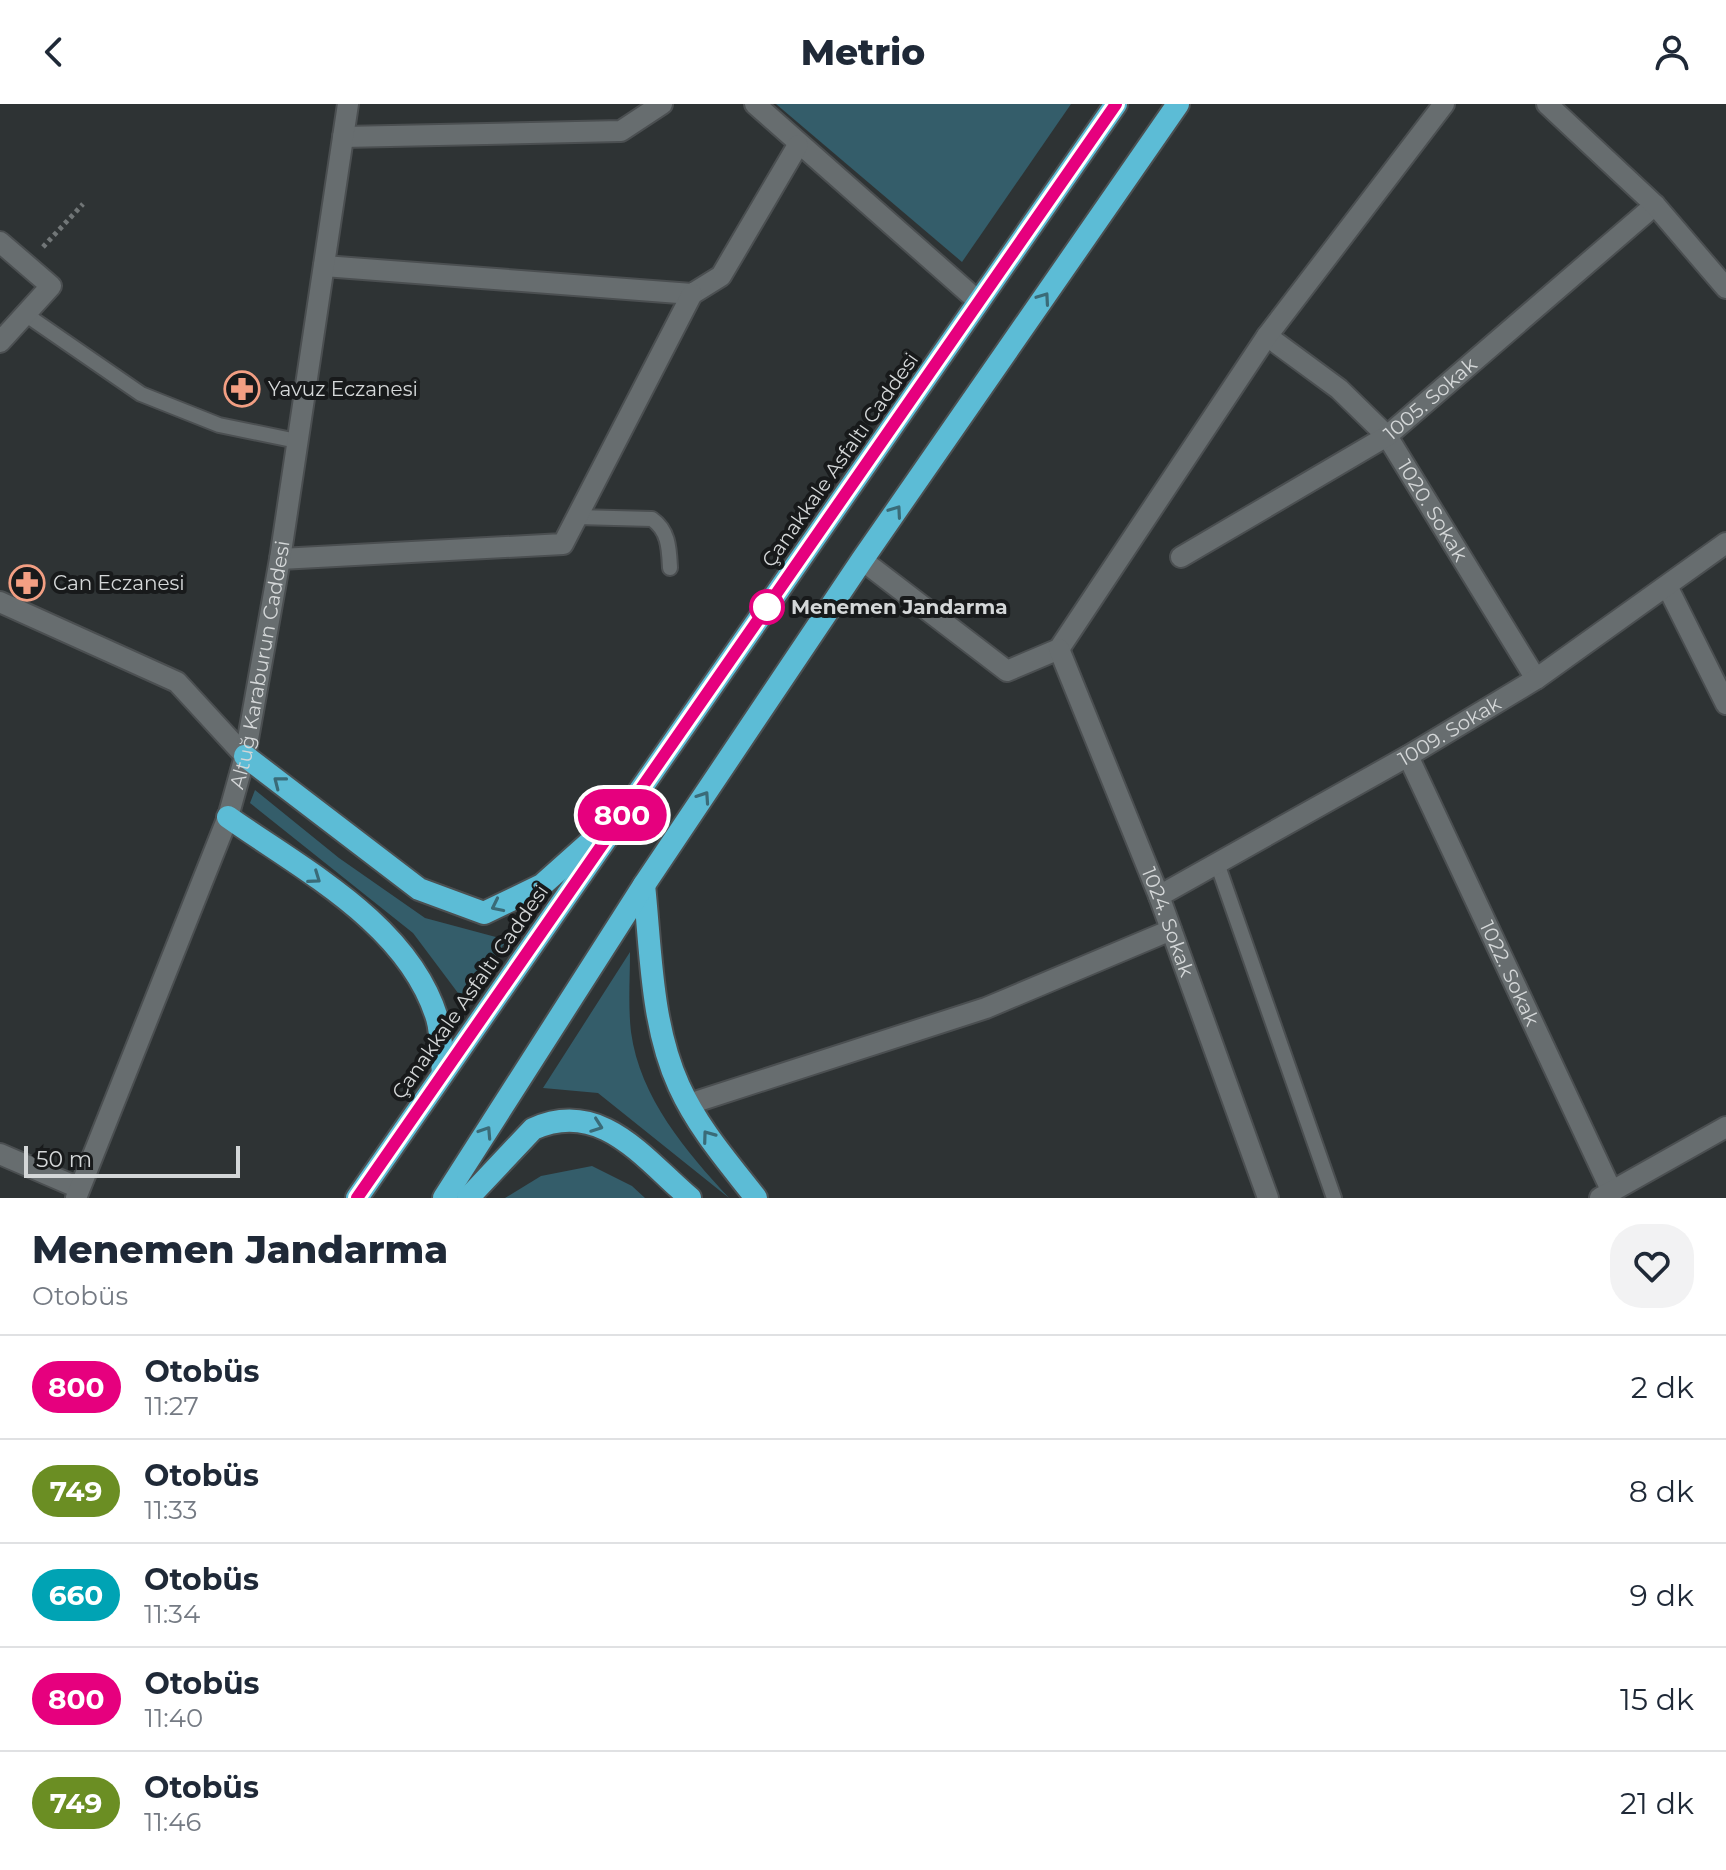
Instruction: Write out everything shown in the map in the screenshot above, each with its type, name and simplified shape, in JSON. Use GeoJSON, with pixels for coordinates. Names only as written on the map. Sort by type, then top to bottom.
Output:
{"type":"FeatureCollection","features":[{"type":"Feature","properties":{"kind":"highway","name":"Çanakkale Asfaltı Caddesi"},"geometry":{"type":"LineString","coordinates":[[357,1198],[1116,104]]}},
{"type":"Feature","properties":{"kind":"highway"},"geometry":{"type":"LineString","coordinates":[[444,1198],[644,885],[862,560],[1178,104]]}},
{"type":"Feature","properties":{"kind":"highway"},"geometry":{"type":"LineString","coordinates":[[245,756],[419,889],[484,913],[542,885],[626,810]]}},
{"type":"Feature","properties":{"kind":"highway"},"geometry":{"type":"LineString","coordinates":[[228,817],[339,895],[386,937],[421,981],[437,1020],[443,1073]]}},
{"type":"Feature","properties":{"kind":"highway"},"geometry":{"type":"LineString","coordinates":[[644,885],[660,1024],[669,1060],[702,1130],[756,1198]]}},
{"type":"Feature","properties":{"kind":"highway"},"geometry":{"type":"LineString","coordinates":[[468,1198],[533,1129],[562,1120],[594,1123],[632,1143],[658,1171],[690,1198]]}},
{"type":"Feature","properties":{"kind":"highway"},"geometry":{"type":"LineString","coordinates":[[658,1171],[677,1198]]}},
{"type":"Feature","properties":{"kind":"street","name":"Altuğ Karaburun Caddesi"},"geometry":{"type":"LineString","coordinates":[[78,1193],[228,817],[245,756],[280,559],[348,104]]}},
{"type":"Feature","properties":{"kind":"street"},"geometry":{"type":"LineString","coordinates":[[343,137],[621,131],[662,104]]}},
{"type":"Feature","properties":{"kind":"street"},"geometry":{"type":"LineString","coordinates":[[755,104],[979,302]]}},
{"type":"Feature","properties":{"kind":"street"},"geometry":{"type":"LineString","coordinates":[[862,560],[1007,671],[1059,649],[1267,336],[1444,104]]}},
{"type":"Feature","properties":{"kind":"street"},"geometry":{"type":"LineString","coordinates":[[1547,104],[1655,205],[1726,288]]}},
{"type":"Feature","properties":{"kind":"street"},"geometry":{"type":"LineString","coordinates":[[280,559],[563,544],[692,294],[721,276],[798,145]]}},
{"type":"Feature","properties":{"kind":"street","name":"1005. Sokak"},"geometry":{"type":"LineString","coordinates":[[1181,557],[1387,436],[1655,205]]}},
{"type":"Feature","properties":{"kind":"street"},"geometry":{"type":"LineString","coordinates":[[0,242],[51,286],[0,342]]}},
{"type":"Feature","properties":{"kind":"street"},"geometry":{"type":"LineString","coordinates":[[324,266],[692,294]]}},
{"type":"Feature","properties":{"kind":"street","name":"1020. Sokak"},"geometry":{"type":"LineString","coordinates":[[1267,336],[1339,389],[1387,436],[1536,679]]}},
{"type":"Feature","properties":{"kind":"street","name":"1009. Sokak"},"geometry":{"type":"LineString","coordinates":[[1159,896],[1408,756],[1536,679],[1668,588],[1726,543]]}},
{"type":"Feature","properties":{"kind":"street"},"geometry":{"type":"LineString","coordinates":[[1668,588],[1726,704]]}},
{"type":"Feature","properties":{"kind":"street"},"geometry":{"type":"LineString","coordinates":[[0,602],[177,682],[245,756]]}},
{"type":"Feature","properties":{"kind":"street","name":"1024. Sokak"},"geometry":{"type":"LineString","coordinates":[[1059,649],[1159,896],[1268,1198]]}},
{"type":"Feature","properties":{"kind":"street","name":"1022. Sokak"},"geometry":{"type":"LineString","coordinates":[[1408,756],[1606,1195]]}},
{"type":"Feature","properties":{"kind":"street"},"geometry":{"type":"LineString","coordinates":[[689,1104],[986,1008],[1171,930]]}},
{"type":"Feature","properties":{"kind":"street"},"geometry":{"type":"LineString","coordinates":[[1606,1195],[1726,1127]]}},
{"type":"Feature","properties":{"kind":"street"},"geometry":{"type":"LineString","coordinates":[[0,1154],[78,1193]]}},
{"type":"Feature","properties":{"kind":"lane"},"geometry":{"type":"LineString","coordinates":[[25,314],[141,394],[219,425],[297,441]]}},
{"type":"Feature","properties":{"kind":"lane"},"geometry":{"type":"LineString","coordinates":[[577,517],[652,519],[662,526],[669,544],[670,568]]}},
{"type":"Feature","properties":{"kind":"lane"},"geometry":{"type":"LineString","coordinates":[[1217,863],[1334,1198]]}},
{"type":"Feature","properties":{"kind":"path"},"geometry":{"type":"LineString","coordinates":[[26,265],[83,204]]}},
{"type":"Feature","properties":{"kind":"shaded area"},"geometry":{"type":"Polygon","coordinates":[[[776,104],[1071,104],[962,262],[776,104]]]}},
{"type":"Feature","properties":{"kind":"shaded area"},"geometry":{"type":"Polygon","coordinates":[[[255,790],[339,858],[425,918],[507,940],[464,1001],[413,933],[250,803],[255,790]]]}},
{"type":"Feature","properties":{"kind":"shaded area"},"geometry":{"type":"Polygon","coordinates":[[[630,952],[631,1032],[644,1079],[681,1142],[729,1198],[598,1093],[543,1088],[630,952]]]}},
{"type":"Feature","properties":{"kind":"shaded area"},"geometry":{"type":"Polygon","coordinates":[[[592,1166],[632,1186],[645,1198],[505,1198],[541,1176],[592,1166]]]}},
{"type":"Feature","properties":{"kind":"bus line","name":"800"},"geometry":{"type":"LineString","coordinates":[[357,1198],[1116,104]]}},
{"type":"Feature","properties":{"kind":"place","name":"Yavuz Eczanesi"},"geometry":{"type":"Point","coordinates":[242,389]}},
{"type":"Feature","properties":{"kind":"place","name":"Can Eczanesi"},"geometry":{"type":"Point","coordinates":[27,583]}},
{"type":"Feature","properties":{"kind":"place","name":"Menemen Jandarma"},"geometry":{"type":"Point","coordinates":[767,607]}}]}
